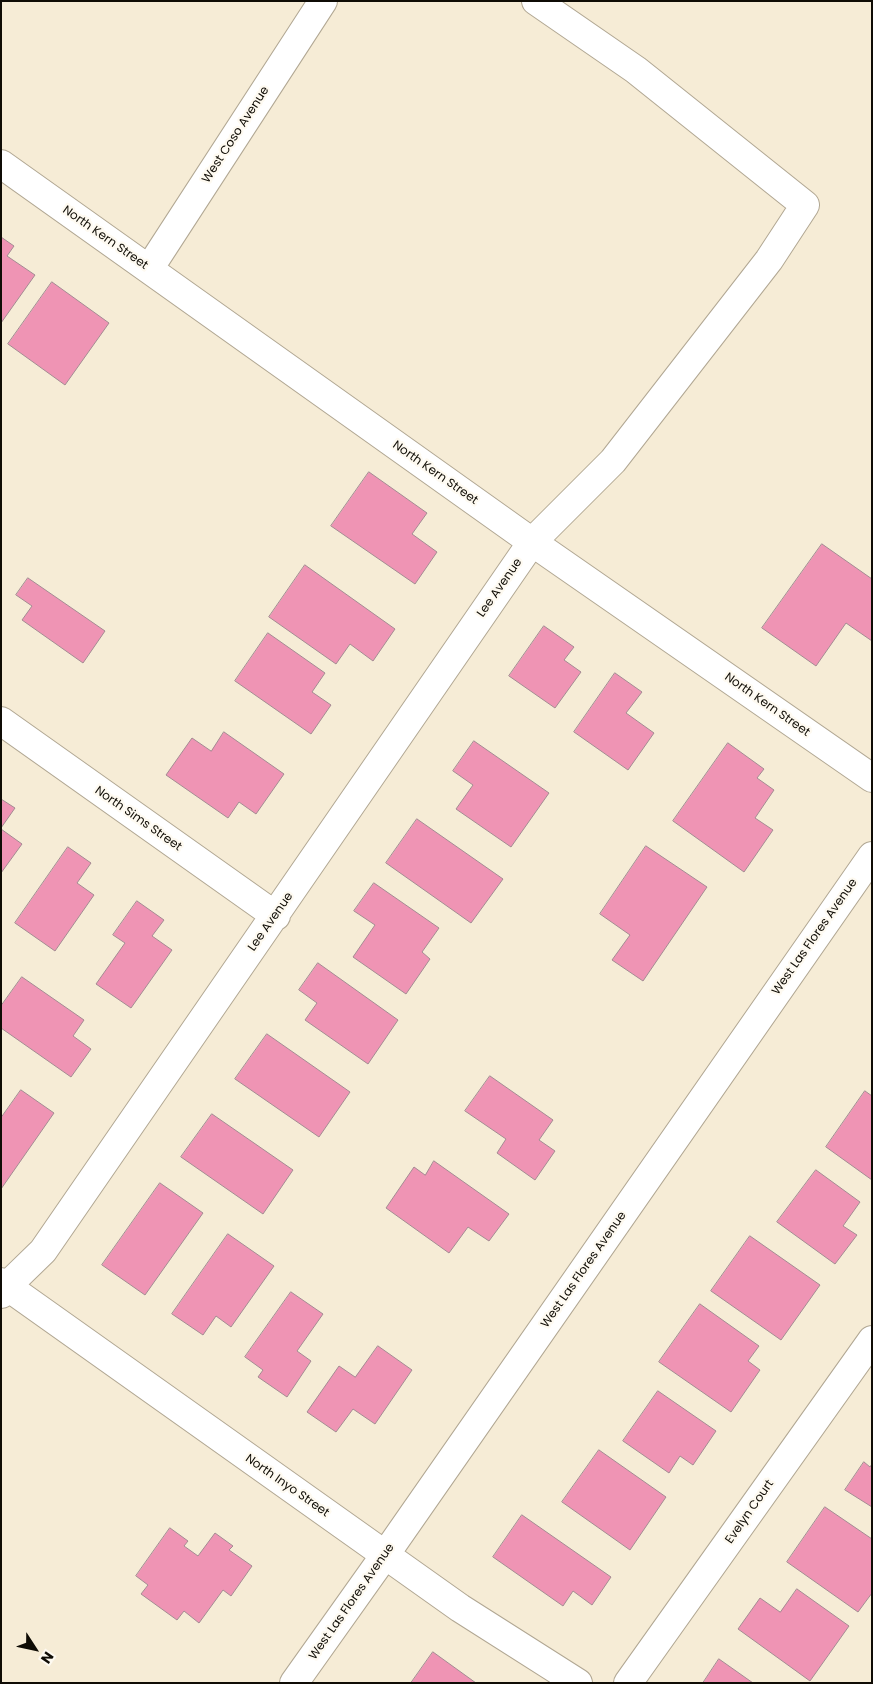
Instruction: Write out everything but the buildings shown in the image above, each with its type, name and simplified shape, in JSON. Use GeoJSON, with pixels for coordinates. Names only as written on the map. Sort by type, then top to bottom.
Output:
{"type":"FeatureCollection","features":[{"type":"Feature","properties":{"kind":"street","name":"West Coso Avenue"},"geometry":{"type":"LineString","coordinates":[[150,269],[323,1]]}},
{"type":"Feature","properties":{"kind":"street","name":"Lee Avenue"},"geometry":{"type":"LineString","coordinates":[[3,1287],[43,1251],[276,916],[532,542],[613,461],[769,260],[805,204],[636,70],[536,1]]}},
{"type":"Feature","properties":{"kind":"street","name":"North Kern Street"},"geometry":{"type":"LineString","coordinates":[[1,164],[532,542],[872,778]]}},
{"type":"Feature","properties":{"kind":"street","name":"North Sims Street"},"geometry":{"type":"LineString","coordinates":[[1,722],[276,916]]}},
{"type":"Feature","properties":{"kind":"street","name":"West Las Flores Avenue"},"geometry":{"type":"LineString","coordinates":[[294,1683],[872,856]]}},
{"type":"Feature","properties":{"kind":"street","name":"North Inyo Street"},"geometry":{"type":"LineString","coordinates":[[3,1287],[460,1608],[578,1683]]}},
{"type":"Feature","properties":{"kind":"street","name":"Evelyn Court"},"geometry":{"type":"LineString","coordinates":[[628,1683],[872,1340]]}}]}
